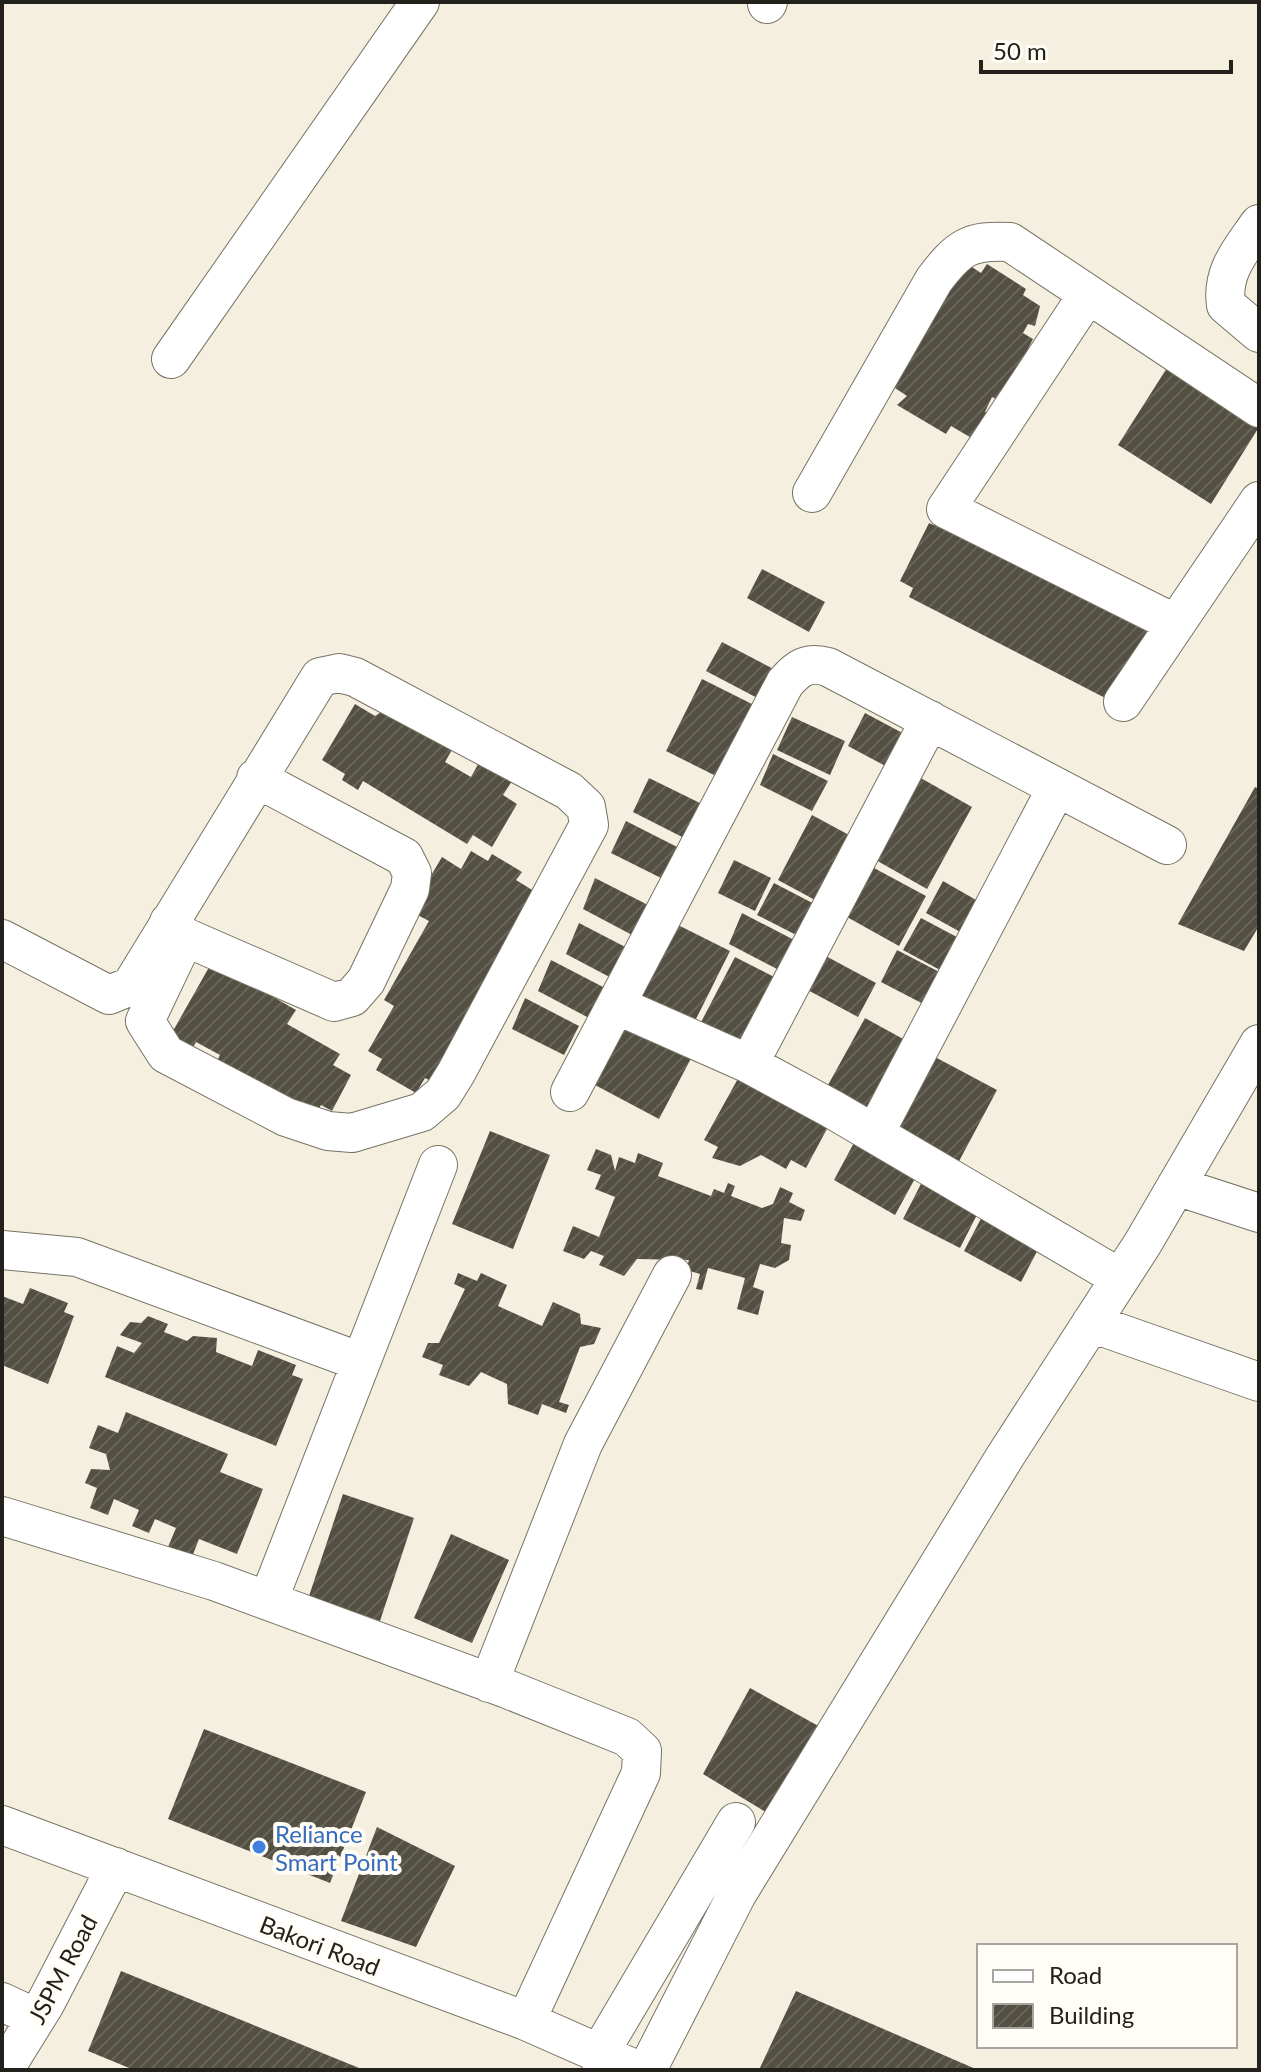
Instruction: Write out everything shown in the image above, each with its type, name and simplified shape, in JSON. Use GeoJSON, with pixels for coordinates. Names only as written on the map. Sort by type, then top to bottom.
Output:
{"type":"FeatureCollection","features":[{"type":"Feature","properties":{"kind":"street"},"geometry":{"type":"LineString","coordinates":[[171,359],[420,2]]}},
{"type":"Feature","properties":{"kind":"street"},"geometry":{"type":"LineString","coordinates":[[1259,224],[1229,268],[1224,288],[1226,305],[1259,333]]}},
{"type":"Feature","properties":{"kind":"street"},"geometry":{"type":"LineString","coordinates":[[812,493],[934,280],[954,254],[979,240],[1010,242],[1259,408]]}},
{"type":"Feature","properties":{"kind":"street"},"geometry":{"type":"LineString","coordinates":[[1088,294],[946,509],[1176,624]]}},
{"type":"Feature","properties":{"kind":"street"},"geometry":{"type":"LineString","coordinates":[[1123,702],[1259,501]]}},
{"type":"Feature","properties":{"kind":"street"},"geometry":{"type":"LineString","coordinates":[[570,1092],[785,683],[798,669],[814,663],[828,667],[1167,845]]}},
{"type":"Feature","properties":{"kind":"street"},"geometry":{"type":"LineString","coordinates":[[339,673],[355,677],[569,791],[586,807],[589,825],[443,1094],[422,1112],[352,1133],[328,1131],[286,1117],[166,1054],[145,1021],[177,930],[256,778],[320,677],[339,673]]}},
{"type":"Feature","properties":{"kind":"street"},"geometry":{"type":"LineString","coordinates":[[749,1064],[930,720]]}},
{"type":"Feature","properties":{"kind":"street"},"geometry":{"type":"LineString","coordinates":[[177,930],[334,1002],[352,997],[366,981],[410,889],[412,873],[404,857],[256,778]]}},
{"type":"Feature","properties":{"kind":"street"},"geometry":{"type":"LineString","coordinates":[[875,1133],[1057,787]]}},
{"type":"Feature","properties":{"kind":"street"},"geometry":{"type":"LineString","coordinates":[[2,939],[109,995],[131,986],[177,930]]}},
{"type":"Feature","properties":{"kind":"street"},"geometry":{"type":"LineString","coordinates":[[616,1005],[749,1064],[875,1133],[1120,1278]]}},
{"type":"Feature","properties":{"kind":"street"},"geometry":{"type":"LineString","coordinates":[[647,2070],[737,1894],[1120,1278],[1259,1044]]}},
{"type":"Feature","properties":{"kind":"street"},"geometry":{"type":"LineString","coordinates":[[268,1601],[438,1165]]}},
{"type":"Feature","properties":{"kind":"street"},"geometry":{"type":"LineString","coordinates":[[1176,1186],[1259,1213]]}},
{"type":"Feature","properties":{"kind":"street"},"geometry":{"type":"LineString","coordinates":[[2,1250],[77,1257],[361,1362]]}},
{"type":"Feature","properties":{"kind":"street"},"geometry":{"type":"LineString","coordinates":[[489,1683],[583,1444],[672,1275]]}},
{"type":"Feature","properties":{"kind":"street"},"geometry":{"type":"LineString","coordinates":[[1091,1323],[1259,1382]]}},
{"type":"Feature","properties":{"kind":"street"},"geometry":{"type":"LineString","coordinates":[[2,1516],[268,1601],[627,1737],[642,1751],[641,1773],[526,2021]]}},
{"type":"Feature","properties":{"kind":"street"},"geometry":{"type":"LineString","coordinates":[[601,2062],[736,1822]]}},
{"type":"Feature","properties":{"kind":"street","name":"Bakori Road"},"geometry":{"type":"LineString","coordinates":[[2,1825],[526,2021],[601,2062],[637,2070]]}},
{"type":"Feature","properties":{"kind":"street","name":"JSPM Road"},"geometry":{"type":"LineString","coordinates":[[4,2070],[36,2018],[116,1867]]}},
{"type":"Feature","properties":{"kind":"street"},"geometry":{"type":"LineString","coordinates":[[2,2002],[36,2018]]}},
{"type":"Feature","properties":{"kind":"building"},"geometry":{"type":"Polygon","coordinates":[[[963,261],[981,273],[987,264],[1026,289],[1023,295],[1040,306],[1035,326],[1028,324],[1023,333],[1033,339],[1001,402],[992,397],[985,412],[991,414],[975,440],[951,426],[946,434],[897,405],[907,396],[886,382],[963,261]]]}},
{"type":"Feature","properties":{"kind":"building"},"geometry":{"type":"Polygon","coordinates":[[[1172,360],[1259,415],[1259,427],[1211,504],[1118,445],[1172,360]]]}},
{"type":"Feature","properties":{"kind":"building"},"geometry":{"type":"Polygon","coordinates":[[[929,523],[1152,621],[1111,701],[909,597],[913,588],[900,581],[929,523]]]}},
{"type":"Feature","properties":{"kind":"building"},"geometry":{"type":"Polygon","coordinates":[[[762,569],[825,602],[809,632],[747,598],[762,569]]]}},
{"type":"Feature","properties":{"kind":"building"},"geometry":{"type":"Polygon","coordinates":[[[722,642],[785,675],[769,704],[706,671],[722,642]]]}},
{"type":"Feature","properties":{"kind":"building"},"geometry":{"type":"Polygon","coordinates":[[[702,679],[766,711],[730,783],[666,751],[702,679]]]}},
{"type":"Feature","properties":{"kind":"building"},"geometry":{"type":"Polygon","coordinates":[[[355,704],[375,716],[387,708],[453,748],[445,762],[471,777],[481,759],[514,778],[503,795],[517,804],[492,847],[473,835],[467,844],[363,781],[358,790],[342,780],[345,774],[322,760],[355,704]]]}},
{"type":"Feature","properties":{"kind":"building"},"geometry":{"type":"Polygon","coordinates":[[[865,713],[910,737],[893,770],[848,746],[865,713]]]}},
{"type":"Feature","properties":{"kind":"building"},"geometry":{"type":"Polygon","coordinates":[[[792,717],[845,741],[830,775],[777,750],[792,717]]]}},
{"type":"Feature","properties":{"kind":"building"},"geometry":{"type":"Polygon","coordinates":[[[773,754],[828,781],[812,811],[760,785],[773,754]]]}},
{"type":"Feature","properties":{"kind":"building"},"geometry":{"type":"Polygon","coordinates":[[[919,777],[972,807],[927,889],[874,859],[919,777]]]}},
{"type":"Feature","properties":{"kind":"building"},"geometry":{"type":"Polygon","coordinates":[[[649,778],[706,806],[690,841],[633,812],[649,778]]]}},
{"type":"Feature","properties":{"kind":"building"},"geometry":{"type":"Polygon","coordinates":[[[1255,787],[1259,789],[1259,926],[1244,951],[1178,924],[1255,787]]]}},
{"type":"Feature","properties":{"kind":"building"},"geometry":{"type":"Polygon","coordinates":[[[812,815],[862,842],[828,907],[778,880],[812,815]]]}},
{"type":"Feature","properties":{"kind":"building"},"geometry":{"type":"Polygon","coordinates":[[[626,821],[687,852],[671,883],[611,853],[626,821]]]}},
{"type":"Feature","properties":{"kind":"building"},"geometry":{"type":"Polygon","coordinates":[[[471,851],[488,861],[492,854],[522,872],[516,880],[537,893],[446,1051],[456,1057],[439,1085],[425,1078],[416,1093],[376,1070],[382,1059],[368,1051],[394,1006],[384,1000],[429,921],[410,911],[442,857],[461,869],[471,851]]]}},
{"type":"Feature","properties":{"kind":"building"},"geometry":{"type":"Polygon","coordinates":[[[734,860],[771,878],[755,911],[718,893],[734,860]]]}},
{"type":"Feature","properties":{"kind":"building"},"geometry":{"type":"Polygon","coordinates":[[[874,868],[926,896],[899,946],[847,917],[874,868]]]}},
{"type":"Feature","properties":{"kind":"building"},"geometry":{"type":"Polygon","coordinates":[[[595,878],[650,906],[634,936],[583,909],[595,878]]]}},
{"type":"Feature","properties":{"kind":"building"},"geometry":{"type":"Polygon","coordinates":[[[943,881],[990,908],[973,939],[926,913],[943,881]]]}},
{"type":"Feature","properties":{"kind":"building"},"geometry":{"type":"Polygon","coordinates":[[[774,883],[824,909],[808,941],[757,915],[774,883]]]}},
{"type":"Feature","properties":{"kind":"building"},"geometry":{"type":"Polygon","coordinates":[[[742,913],[796,941],[781,971],[729,944],[742,913]]]}},
{"type":"Feature","properties":{"kind":"building"},"geometry":{"type":"Polygon","coordinates":[[[921,918],[970,944],[953,977],[903,950],[921,918]]]}},
{"type":"Feature","properties":{"kind":"building"},"geometry":{"type":"Polygon","coordinates":[[[579,923],[633,951],[617,981],[566,954],[579,923]]]}},
{"type":"Feature","properties":{"kind":"building"},"geometry":{"type":"Polygon","coordinates":[[[678,925],[730,951],[694,1023],[642,996],[678,925]]]}},
{"type":"Feature","properties":{"kind":"building"},"geometry":{"type":"Polygon","coordinates":[[[897,950],[949,977],[933,1009],[881,982],[897,950]]]}},
{"type":"Feature","properties":{"kind":"building"},"geometry":{"type":"Polygon","coordinates":[[[822,954],[876,983],[858,1017],[804,988],[822,954]]]}},
{"type":"Feature","properties":{"kind":"building"},"geometry":{"type":"Polygon","coordinates":[[[735,957],[782,981],[746,1052],[698,1028],[735,957]]]}},
{"type":"Feature","properties":{"kind":"building"},"geometry":{"type":"Polygon","coordinates":[[[551,960],[605,988],[589,1018],[538,991],[551,960]]]}},
{"type":"Feature","properties":{"kind":"building"},"geometry":{"type":"Polygon","coordinates":[[[212,962],[296,1010],[287,1024],[340,1054],[333,1065],[351,1075],[332,1111],[321,1105],[312,1121],[214,1067],[220,1055],[196,1042],[191,1051],[169,1038],[212,962]]]}},
{"type":"Feature","properties":{"kind":"building"},"geometry":{"type":"Polygon","coordinates":[[[525,998],[579,1026],[564,1055],[512,1029],[525,998]]]}},
{"type":"Feature","properties":{"kind":"building"},"geometry":{"type":"Polygon","coordinates":[[[631,1015],[696,1049],[659,1119],[595,1085],[631,1015]]]}},
{"type":"Feature","properties":{"kind":"building"},"geometry":{"type":"Polygon","coordinates":[[[865,1018],[914,1045],[877,1112],[828,1085],[865,1018]]]}},
{"type":"Feature","properties":{"kind":"building"},"geometry":{"type":"Polygon","coordinates":[[[935,1057],[997,1090],[957,1165],[895,1132],[935,1057]]]}},
{"type":"Feature","properties":{"kind":"building"},"geometry":{"type":"Polygon","coordinates":[[[740,1075],[829,1125],[806,1168],[791,1160],[786,1169],[761,1155],[740,1166],[712,1158],[718,1147],[704,1140],[740,1075]]]}},
{"type":"Feature","properties":{"kind":"building"},"geometry":{"type":"Polygon","coordinates":[[[490,1131],[550,1155],[513,1249],[452,1224],[490,1131]]]}},
{"type":"Feature","properties":{"kind":"building"},"geometry":{"type":"Polygon","coordinates":[[[856,1139],[918,1173],[895,1215],[834,1180],[856,1139]]]}},
{"type":"Feature","properties":{"kind":"building"},"geometry":{"type":"Polygon","coordinates":[[[596,1149],[611,1155],[615,1171],[619,1157],[635,1163],[638,1153],[663,1163],[658,1176],[711,1196],[714,1189],[724,1193],[728,1183],[735,1186],[731,1196],[762,1208],[773,1204],[780,1187],[793,1193],[789,1202],[805,1210],[801,1221],[784,1218],[781,1243],[791,1245],[789,1260],[775,1268],[760,1264],[753,1287],[764,1291],[758,1315],[737,1309],[745,1278],[708,1268],[702,1290],[696,1289],[700,1274],[686,1270],[689,1260],[637,1259],[624,1276],[599,1265],[604,1256],[591,1251],[584,1259],[563,1251],[573,1226],[599,1237],[615,1197],[595,1189],[601,1175],[587,1170],[596,1149]]]}},
{"type":"Feature","properties":{"kind":"building"},"geometry":{"type":"Polygon","coordinates":[[[925,1176],[982,1205],[960,1248],[903,1219],[925,1176]]]}},
{"type":"Feature","properties":{"kind":"building"},"geometry":{"type":"Polygon","coordinates":[[[986,1209],[1043,1240],[1021,1282],[964,1251],[986,1209]]]}},
{"type":"Feature","properties":{"kind":"building"},"geometry":{"type":"Polygon","coordinates":[[[458,1273],[477,1281],[481,1273],[507,1285],[498,1306],[542,1326],[553,1302],[580,1314],[581,1324],[601,1328],[594,1344],[580,1347],[559,1402],[569,1405],[566,1413],[542,1404],[538,1415],[508,1404],[507,1384],[481,1372],[469,1386],[439,1375],[443,1365],[422,1357],[428,1343],[439,1343],[465,1289],[454,1284],[458,1273]]]}},
{"type":"Feature","properties":{"kind":"building"},"geometry":{"type":"Polygon","coordinates":[[[30,1288],[68,1303],[64,1312],[74,1316],[48,1384],[2,1365],[2,1296],[23,1304],[30,1288]]]}},
{"type":"Feature","properties":{"kind":"building"},"geometry":{"type":"Polygon","coordinates":[[[148,1316],[168,1324],[164,1332],[187,1341],[193,1336],[217,1338],[216,1352],[252,1366],[258,1350],[296,1365],[292,1375],[303,1379],[276,1446],[105,1377],[117,1346],[134,1353],[142,1343],[120,1335],[130,1322],[141,1323],[148,1316]]]}},
{"type":"Feature","properties":{"kind":"building"},"geometry":{"type":"Polygon","coordinates":[[[126,1412],[228,1454],[220,1472],[263,1489],[237,1554],[199,1539],[192,1557],[168,1547],[176,1528],[155,1519],[149,1533],[132,1526],[139,1510],[114,1499],[108,1515],[90,1508],[97,1488],[85,1483],[91,1469],[110,1470],[106,1454],[89,1448],[98,1425],[118,1433],[126,1412]]]}},
{"type":"Feature","properties":{"kind":"building"},"geometry":{"type":"Polygon","coordinates":[[[343,1494],[414,1518],[380,1621],[309,1596],[343,1494]]]}},
{"type":"Feature","properties":{"kind":"building"},"geometry":{"type":"Polygon","coordinates":[[[451,1534],[509,1560],[472,1643],[414,1618],[451,1534]]]}},
{"type":"Feature","properties":{"kind":"building"},"geometry":{"type":"Polygon","coordinates":[[[750,1688],[822,1728],[769,1814],[703,1774],[750,1688]]]}},
{"type":"Feature","properties":{"kind":"building"},"geometry":{"type":"Polygon","coordinates":[[[204,1729],[366,1792],[330,1883],[168,1819],[204,1729]]]}},
{"type":"Feature","properties":{"kind":"building"},"geometry":{"type":"Polygon","coordinates":[[[377,1827],[455,1866],[416,1947],[341,1921],[377,1827]]]}},
{"type":"Feature","properties":{"kind":"building"},"geometry":{"type":"Polygon","coordinates":[[[121,1971],[364,2070],[134,2070],[88,2051],[121,1971]]]}},
{"type":"Feature","properties":{"kind":"building"},"geometry":{"type":"Polygon","coordinates":[[[796,1991],[978,2070],[759,2070],[796,1991]]]}},
{"type":"Feature","properties":{"kind":"place","name":"Reliance Smart Point"},"geometry":{"type":"Point","coordinates":[259,1847]}}]}
